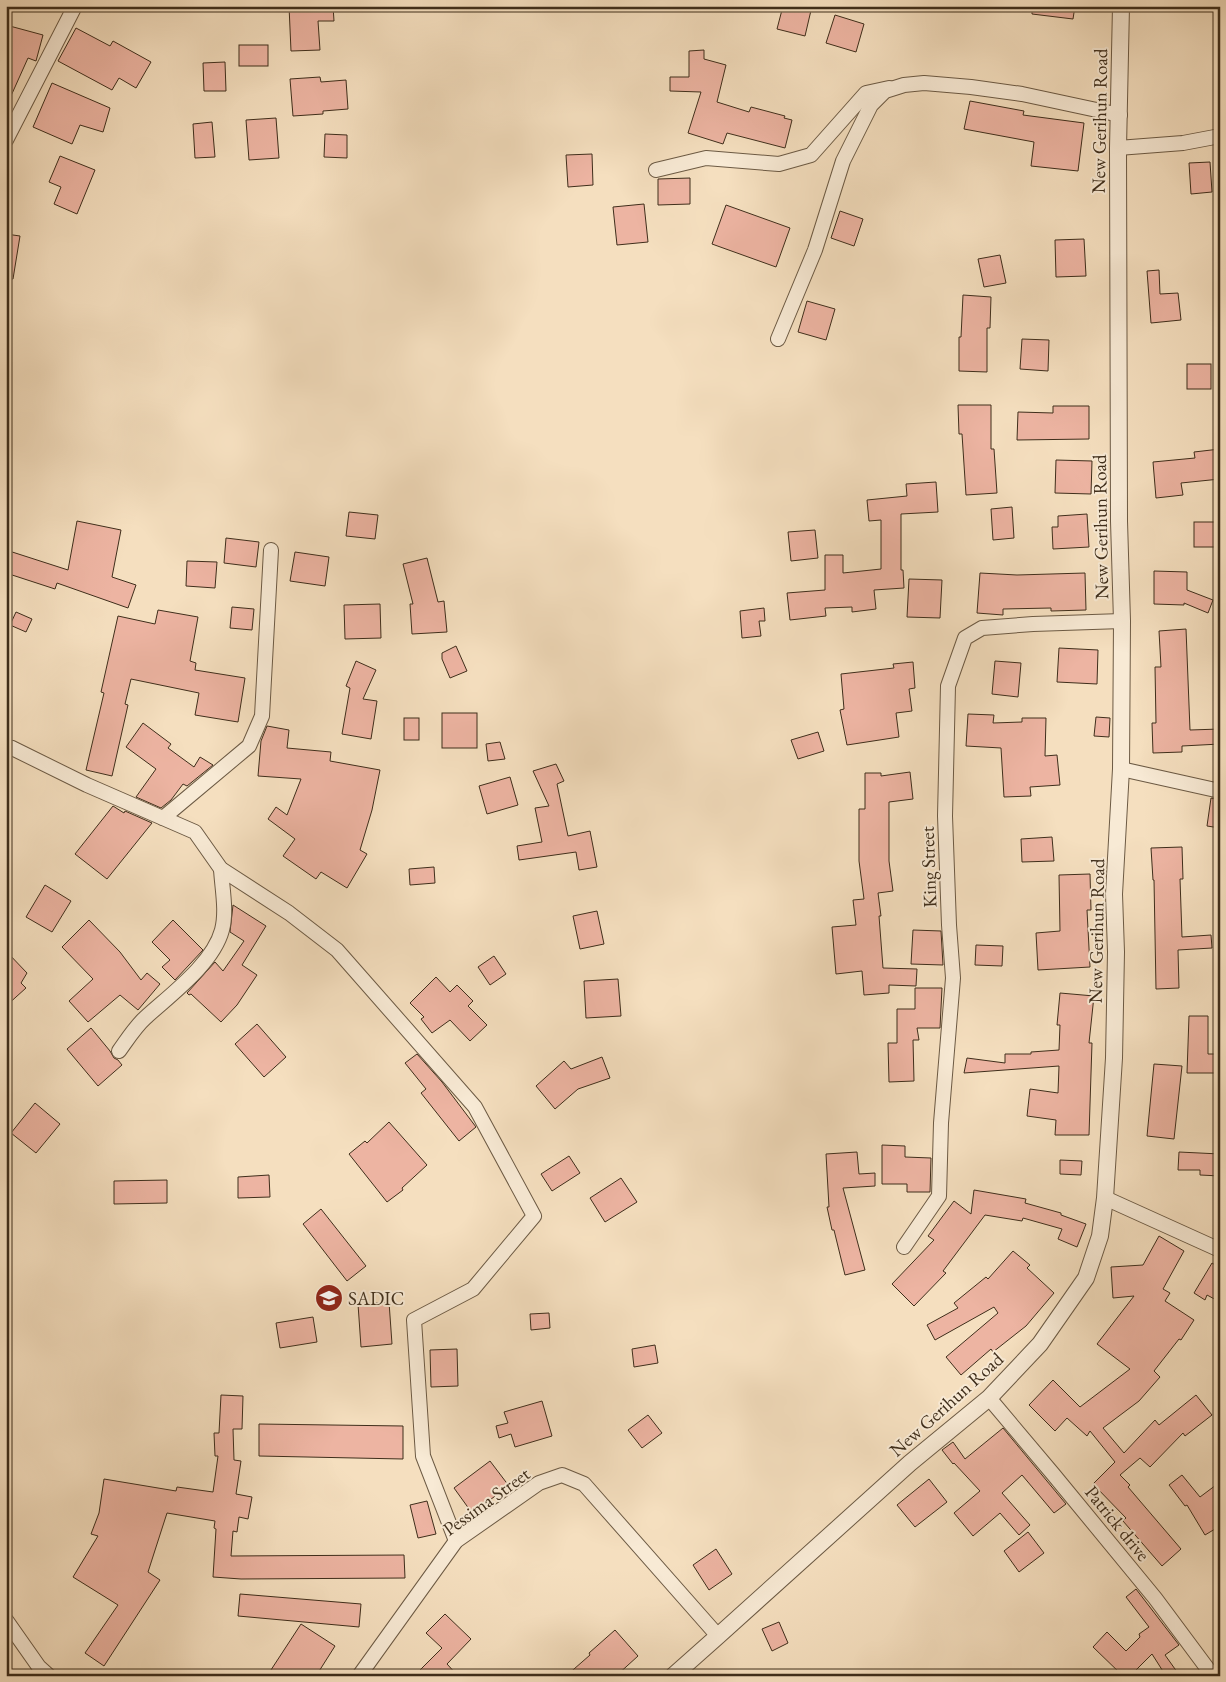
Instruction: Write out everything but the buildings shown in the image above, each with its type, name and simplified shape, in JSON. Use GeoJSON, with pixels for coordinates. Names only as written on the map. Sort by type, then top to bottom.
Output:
{"type":"FeatureCollection","features":[{"type":"Feature","properties":{"kind":"street"},"geometry":{"type":"LineString","coordinates":[[6,140],[75,6]]}},
{"type":"Feature","properties":{"kind":"street","name":"New Gerihun Road"},"geometry":{"type":"LineString","coordinates":[[672,1676],[910,1463],[989,1398],[1040,1344],[1086,1278],[1100,1236],[1106,1198],[1114,1058],[1116,952],[1114,894],[1121,769],[1122,622],[1119,521],[1118,148],[1121,6]]}},
{"type":"Feature","properties":{"kind":"street"},"geometry":{"type":"LineString","coordinates":[[656,170],[706,158],[779,164],[811,155],[866,92],[904,85],[924,84],[980,88],[1022,94],[1120,115]]}},
{"type":"Feature","properties":{"kind":"street"},"geometry":{"type":"LineString","coordinates":[[778,339],[815,250],[843,161],[871,105],[885,91],[904,85]]}},
{"type":"Feature","properties":{"kind":"street"},"geometry":{"type":"LineString","coordinates":[[1118,148],[1183,143],[1220,136]]}},
{"type":"Feature","properties":{"kind":"street"},"geometry":{"type":"LineString","coordinates":[[163,818],[249,746],[262,716],[271,550]]}},
{"type":"Feature","properties":{"kind":"street","name":"King Street"},"geometry":{"type":"LineString","coordinates":[[904,1247],[939,1196],[941,1123],[953,978],[945,816],[948,686],[965,638],[982,628],[1033,624],[1122,622]]}},
{"type":"Feature","properties":{"kind":"street"},"geometry":{"type":"LineString","coordinates":[[6,747],[12,748],[87,785],[195,832],[221,869],[289,913],[337,950],[475,1107],[534,1216],[473,1289],[414,1320],[423,1456],[456,1542]]}},
{"type":"Feature","properties":{"kind":"street"},"geometry":{"type":"LineString","coordinates":[[1121,769],[1220,791]]}},
{"type":"Feature","properties":{"kind":"street"},"geometry":{"type":"LineString","coordinates":[[119,1051],[143,1019],[181,987],[211,952],[222,930],[224,910],[221,869]]}},
{"type":"Feature","properties":{"kind":"street"},"geometry":{"type":"LineString","coordinates":[[1106,1198],[1220,1250]]}},
{"type":"Feature","properties":{"kind":"street","name":"Patrick drive"},"geometry":{"type":"LineString","coordinates":[[989,1398],[1155,1598],[1213,1676]]}},
{"type":"Feature","properties":{"kind":"street","name":"Pessima Street"},"geometry":{"type":"LineString","coordinates":[[359,1676],[456,1542],[538,1483],[562,1475],[584,1484],[718,1636]]}},
{"type":"Feature","properties":{"kind":"street"},"geometry":{"type":"LineString","coordinates":[[6,1620],[39,1667],[49,1676]]}},
{"type":"Feature","properties":{"kind":"place","name":"SADIC"},"geometry":{"type":"Point","coordinates":[329,1298]}}]}
